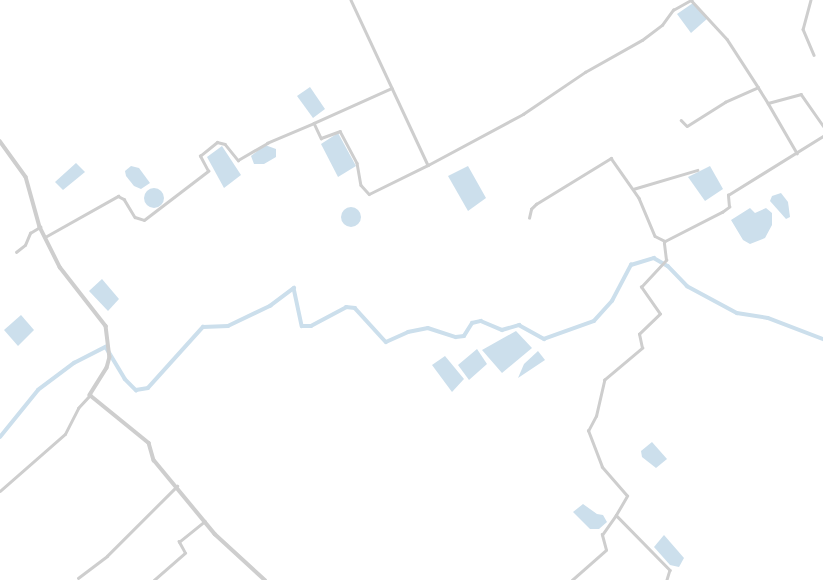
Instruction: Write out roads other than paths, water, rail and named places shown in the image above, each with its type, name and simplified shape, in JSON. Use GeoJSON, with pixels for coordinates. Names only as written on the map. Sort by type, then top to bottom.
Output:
{"type":"FeatureCollection","features":[{"type":"Feature","properties":{"kind":"street"},"geometry":{"type":"LineString","coordinates":[[351,0],[428,165]]}},
{"type":"Feature","properties":{"kind":"street"},"geometry":{"type":"LineString","coordinates":[[314,123],[321,138],[340,131],[357,163],[361,185],[369,194],[523,114],[585,72],[642,40],[662,25],[673,10],[691,0],[727,39],[797,153]]}},
{"type":"Feature","properties":{"kind":"street"},"geometry":{"type":"LineString","coordinates":[[811,0],[803,29],[814,55]]}},
{"type":"Feature","properties":{"kind":"street"},"geometry":{"type":"LineString","coordinates":[[681,120],[687,126],[725,102],[758,87]]}},
{"type":"Feature","properties":{"kind":"street"},"geometry":{"type":"LineString","coordinates":[[45,237],[118,196],[124,199],[135,217],[144,220],[208,171],[200,156],[217,142],[225,144],[239,160],[267,142],[392,88]]}},
{"type":"Feature","properties":{"kind":"street"},"geometry":{"type":"LineString","coordinates":[[768,103],[801,94],[823,126]]}},
{"type":"Feature","properties":{"kind":"street"},"geometry":{"type":"LineString","coordinates":[[663,241],[722,212],[729,207],[728,195],[823,136]]}},
{"type":"Feature","properties":{"kind":"street"},"geometry":{"type":"LineString","coordinates":[[0,141],[26,177],[40,227],[60,267],[106,326],[110,357],[107,368],[76,411],[65,434],[0,491]]}},
{"type":"Feature","properties":{"kind":"street"},"geometry":{"type":"LineString","coordinates":[[529,218],[531,209],[536,204],[608,159],[615,160],[633,188],[652,231],[663,241],[666,260],[641,286],[660,314],[639,334],[642,348],[604,380],[596,416],[588,430],[603,467],[627,496],[603,533],[606,550],[572,580]]}},
{"type":"Feature","properties":{"kind":"street"},"geometry":{"type":"LineString","coordinates":[[633,188],[697,170]]}},
{"type":"Feature","properties":{"kind":"street"},"geometry":{"type":"LineString","coordinates":[[16,252],[25,245],[30,233],[40,227]]}},
{"type":"Feature","properties":{"kind":"street"},"geometry":{"type":"LineString","coordinates":[[90,395],[149,443],[154,460],[223,544],[265,580]]}},
{"type":"Feature","properties":{"kind":"street"},"geometry":{"type":"LineString","coordinates":[[78,578],[107,556],[177,486]]}},
{"type":"Feature","properties":{"kind":"street"},"geometry":{"type":"LineString","coordinates":[[616,515],[670,570],[667,580]]}},
{"type":"Feature","properties":{"kind":"street"},"geometry":{"type":"LineString","coordinates":[[155,580],[185,553],[179,542],[205,521]]}},
{"type":"Feature","properties":{"kind":"water"},"geometry":{"type":"Polygon","coordinates":[[[693,3],[708,18],[691,33],[677,14],[693,3]]]}},
{"type":"Feature","properties":{"kind":"water"},"geometry":{"type":"Polygon","coordinates":[[[310,87],[325,109],[313,118],[297,96],[310,87]]]}},
{"type":"Feature","properties":{"kind":"water"},"geometry":{"type":"Polygon","coordinates":[[[338,133],[356,166],[338,177],[321,144],[338,133]]]}},
{"type":"Feature","properties":{"kind":"water"},"geometry":{"type":"Polygon","coordinates":[[[265,145],[276,149],[276,157],[264,164],[254,164],[251,156],[265,145]]]}},
{"type":"Feature","properties":{"kind":"water"},"geometry":{"type":"Polygon","coordinates":[[[222,146],[241,175],[224,188],[207,157],[222,146]]]}},
{"type":"Feature","properties":{"kind":"water"},"geometry":{"type":"Polygon","coordinates":[[[76,163],[85,172],[63,190],[55,182],[76,163]]]}},
{"type":"Feature","properties":{"kind":"water"},"geometry":{"type":"Polygon","coordinates":[[[131,166],[139,168],[150,183],[141,189],[134,186],[125,171],[131,166]]]}},
{"type":"Feature","properties":{"kind":"water"},"geometry":{"type":"Polygon","coordinates":[[[468,166],[486,198],[468,211],[448,176],[468,166]]]}},
{"type":"Feature","properties":{"kind":"water"},"geometry":{"type":"Polygon","coordinates":[[[710,166],[723,189],[705,201],[688,177],[710,166]]]}},
{"type":"Feature","properties":{"kind":"water"},"geometry":{"type":"Polygon","coordinates":[[[154,188],[161,191],[164,198],[161,205],[154,208],[147,205],[144,198],[147,191],[154,188]]]}},
{"type":"Feature","properties":{"kind":"water"},"geometry":{"type":"Polygon","coordinates":[[[781,193],[788,202],[790,217],[786,219],[770,201],[772,196],[781,193]]]}},
{"type":"Feature","properties":{"kind":"water"},"geometry":{"type":"Polygon","coordinates":[[[347,207],[355,207],[361,217],[355,227],[347,227],[341,221],[341,213],[347,207]]]}},
{"type":"Feature","properties":{"kind":"water"},"geometry":{"type":"Polygon","coordinates":[[[750,208],[755,213],[766,208],[772,213],[772,225],[765,238],[750,244],[743,240],[731,220],[750,208]]]}},
{"type":"Feature","properties":{"kind":"water"},"geometry":{"type":"Polygon","coordinates":[[[102,279],[119,299],[108,311],[89,291],[102,279]]]}},
{"type":"Feature","properties":{"kind":"water"},"geometry":{"type":"Polygon","coordinates":[[[21,315],[34,330],[18,346],[4,330],[21,315]]]}},
{"type":"Feature","properties":{"kind":"water"},"geometry":{"type":"Polygon","coordinates":[[[516,331],[532,348],[502,373],[482,350],[516,331]]]}},
{"type":"Feature","properties":{"kind":"water"},"geometry":{"type":"Polygon","coordinates":[[[477,349],[487,364],[469,380],[458,365],[477,349]]]}},
{"type":"Feature","properties":{"kind":"water"},"geometry":{"type":"Polygon","coordinates":[[[538,351],[545,360],[518,378],[524,364],[538,351]]]}},
{"type":"Feature","properties":{"kind":"water"},"geometry":{"type":"Polygon","coordinates":[[[445,356],[464,379],[452,392],[432,365],[445,356]]]}},
{"type":"Feature","properties":{"kind":"water"},"geometry":{"type":"Polygon","coordinates":[[[652,442],[667,459],[656,468],[642,457],[641,451],[652,442]]]}},
{"type":"Feature","properties":{"kind":"water"},"geometry":{"type":"Polygon","coordinates":[[[583,504],[603,515],[607,522],[599,529],[590,529],[573,512],[583,504]]]}},
{"type":"Feature","properties":{"kind":"water"},"geometry":{"type":"Polygon","coordinates":[[[664,535],[684,558],[679,567],[670,565],[654,547],[664,535]]]}},
{"type":"Feature","properties":{"kind":"waterway"},"geometry":{"type":"LineString","coordinates":[[0,437],[38,390],[74,363],[106,347],[125,379],[136,390],[148,388],[203,327],[228,326],[270,306],[294,288],[302,326],[311,326],[346,307],[355,308],[386,342],[408,332],[428,328],[456,337],[464,336],[472,323],[481,321],[502,330],[519,325],[544,339],[594,321],[612,301],[631,265],[654,258],[668,266],[687,286],[737,313],[768,318],[823,339]]}}]}
